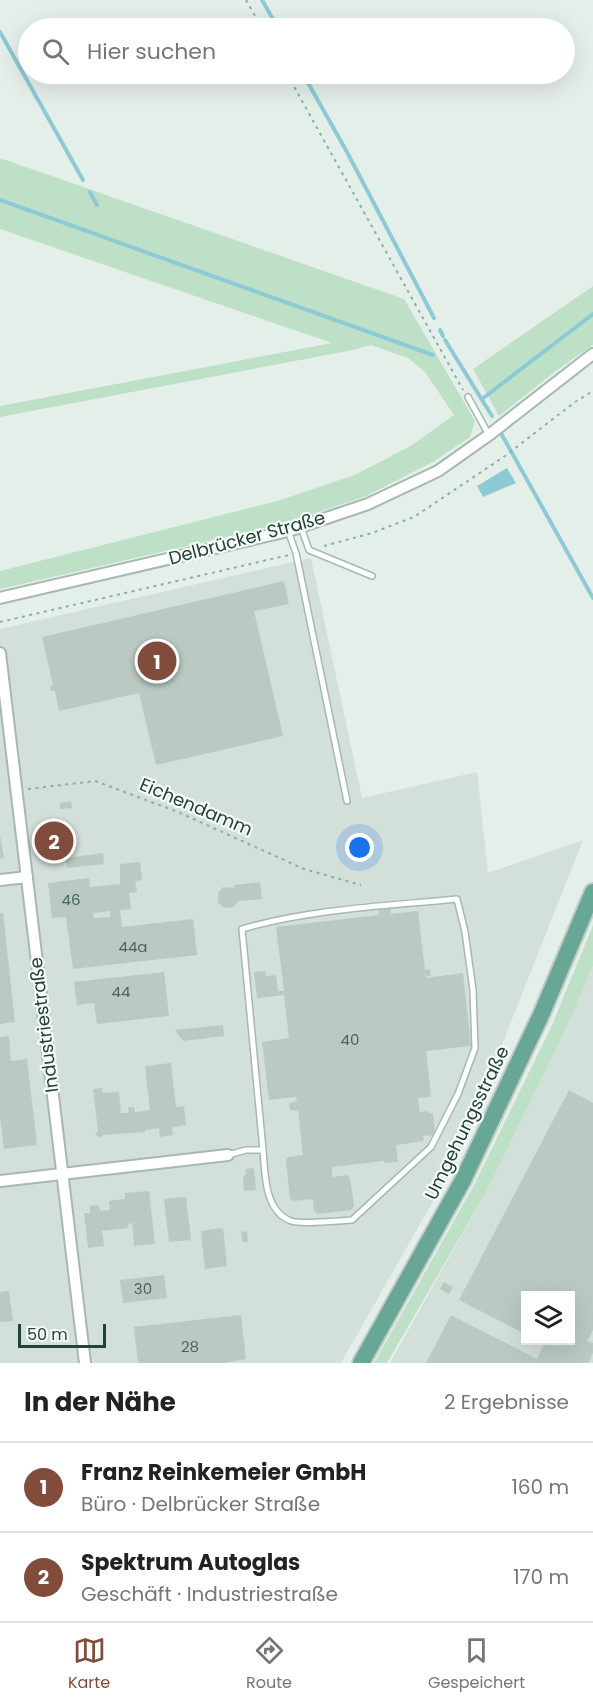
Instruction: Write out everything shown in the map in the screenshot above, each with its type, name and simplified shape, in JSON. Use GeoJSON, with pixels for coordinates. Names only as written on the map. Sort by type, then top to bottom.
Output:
{"type":"FeatureCollection","features":[{"type":"Feature","properties":{"kind":"main road","name":"Umgehungsstraße"},"geometry":{"type":"LineString","coordinates":[[361,1363],[463,1180],[541,1015],[593,892]]}},
{"type":"Feature","properties":{"kind":"street","name":"Delbrücker Straße"},"geometry":{"type":"LineString","coordinates":[[0,598],[288,531],[368,504],[438,471],[489,435],[593,354]]}},
{"type":"Feature","properties":{"kind":"street","name":"Industriestraße"},"geometry":{"type":"LineString","coordinates":[[0,653],[85,1363]]}},
{"type":"Feature","properties":{"kind":"street"},"geometry":{"type":"LineString","coordinates":[[0,880],[27,877]]}},
{"type":"Feature","properties":{"kind":"street"},"geometry":{"type":"LineString","coordinates":[[0,1181],[228,1155]]}},
{"type":"Feature","properties":{"kind":"lane"},"geometry":{"type":"LineString","coordinates":[[468,398],[489,435]]}},
{"type":"Feature","properties":{"kind":"lane"},"geometry":{"type":"LineString","coordinates":[[301,527],[309,550],[372,576]]}},
{"type":"Feature","properties":{"kind":"lane"},"geometry":{"type":"LineString","coordinates":[[288,531],[296,553],[347,801]]}},
{"type":"Feature","properties":{"kind":"lane"},"geometry":{"type":"LineString","coordinates":[[457,899],[465,932],[472,990],[475,1048],[458,1094],[431,1148],[352,1220],[342,1221],[292,1221],[278,1212],[266,1189],[263,1150],[242,929],[271,921],[457,899]]}},
{"type":"Feature","properties":{"kind":"lane"},"geometry":{"type":"LineString","coordinates":[[228,1155],[246,1150],[263,1150]]}},
{"type":"Feature","properties":{"kind":"path"},"geometry":{"type":"LineString","coordinates":[[246,0],[256,18]]}},
{"type":"Feature","properties":{"kind":"path"},"geometry":{"type":"LineString","coordinates":[[293,84],[468,398]]}},
{"type":"Feature","properties":{"kind":"path"},"geometry":{"type":"LineString","coordinates":[[309,550],[372,533],[414,517],[505,456],[575,402],[593,391]]}},
{"type":"Feature","properties":{"kind":"path"},"geometry":{"type":"LineString","coordinates":[[0,622],[296,553]]}},
{"type":"Feature","properties":{"kind":"path","name":"Eichendamm"},"geometry":{"type":"LineString","coordinates":[[16,790],[95,781],[178,812],[304,869],[361,885]]}},
{"type":"Feature","properties":{"kind":"shaded area"},"geometry":{"type":"Polygon","coordinates":[[[311,558],[362,798],[477,772],[488,873],[583,840],[456,1161],[341,1363],[0,1363],[0,629],[311,558]]]}},
{"type":"Feature","properties":{"kind":"shaded area"},"geometry":{"type":"Polygon","coordinates":[[[593,966],[593,1363],[390,1363],[487,1190],[565,1031],[593,966]]]}},
{"type":"Feature","properties":{"kind":"green space"},"geometry":{"type":"Polygon","coordinates":[[[0,158],[404,299],[475,421],[470,437],[433,462],[366,496],[287,523],[0,589],[0,571],[281,500],[357,474],[412,445],[454,415],[425,372],[408,358],[371,345],[0,417],[0,406],[332,343],[0,229],[0,158]]]}},
{"type":"Feature","properties":{"kind":"green space"},"geometry":{"type":"Polygon","coordinates":[[[593,286],[593,345],[499,416],[473,369],[593,286]]]}},
{"type":"Feature","properties":{"kind":"green space"},"geometry":{"type":"Polygon","coordinates":[[[593,925],[593,966],[565,1031],[487,1190],[387,1363],[374,1363],[473,1187],[553,1023],[593,925]]]}},
{"type":"Feature","properties":{"kind":"water"},"geometry":{"type":"Polygon","coordinates":[[[507,468],[516,483],[483,497],[477,486],[507,468]]]}},
{"type":"Feature","properties":{"kind":"building"},"geometry":{"type":"Polygon","coordinates":[[[284,581],[289,604],[254,611],[283,736],[156,765],[139,693],[59,711],[55,691],[51,691],[50,686],[53,685],[42,637],[284,581]]]}},
{"type":"Feature","properties":{"kind":"building"},"geometry":{"type":"Polygon","coordinates":[[[71,801],[72,808],[60,809],[60,803],[71,801]]]}},
{"type":"Feature","properties":{"kind":"building"},"geometry":{"type":"Polygon","coordinates":[[[62,826],[65,853],[46,855],[43,829],[62,826]]]}},
{"type":"Feature","properties":{"kind":"building"},"geometry":{"type":"Polygon","coordinates":[[[0,835],[4,858],[0,859],[0,835]]]}},
{"type":"Feature","properties":{"kind":"building"},"geometry":{"type":"Polygon","coordinates":[[[103,853],[104,864],[67,868],[66,858],[103,853]]]}},
{"type":"Feature","properties":{"kind":"building"},"geometry":{"type":"Polygon","coordinates":[[[140,862],[142,880],[135,881],[137,892],[129,893],[131,909],[120,910],[122,927],[193,919],[197,955],[73,969],[66,917],[52,918],[48,883],[89,878],[90,887],[120,884],[120,864],[140,862]],[[110,911],[93,913],[94,918],[110,917],[110,911]]]}},
{"type":"Feature","properties":{"kind":"building"},"geometry":{"type":"Polygon","coordinates":[[[260,882],[262,899],[238,901],[234,907],[229,908],[223,907],[218,902],[218,893],[223,887],[235,888],[234,885],[260,882]]]}},
{"type":"Feature","properties":{"kind":"building"},"geometry":{"type":"Polygon","coordinates":[[[391,909],[391,914],[418,911],[425,970],[430,969],[431,976],[426,976],[426,978],[463,973],[471,1046],[426,1051],[431,1097],[418,1098],[420,1112],[426,1111],[433,1114],[435,1135],[423,1136],[424,1141],[396,1145],[398,1162],[385,1163],[384,1161],[332,1167],[332,1177],[347,1175],[350,1178],[354,1206],[351,1210],[318,1214],[314,1211],[313,1199],[293,1201],[290,1199],[286,1160],[288,1157],[303,1155],[298,1111],[290,1110],[289,1103],[297,1101],[296,1097],[269,1100],[262,1042],[289,1038],[284,995],[257,998],[254,972],[265,971],[266,976],[276,975],[278,991],[284,991],[276,927],[379,915],[378,910],[391,909]]]}},
{"type":"Feature","properties":{"kind":"building"},"geometry":{"type":"Polygon","coordinates":[[[0,913],[3,913],[15,1022],[0,1024],[0,913]]]}},
{"type":"Feature","properties":{"kind":"building"},"geometry":{"type":"Polygon","coordinates":[[[164,972],[169,1016],[97,1024],[94,1003],[77,1005],[74,982],[164,972]]]}},
{"type":"Feature","properties":{"kind":"building"},"geometry":{"type":"Polygon","coordinates":[[[223,1025],[224,1036],[183,1041],[175,1030],[223,1025]]]}},
{"type":"Feature","properties":{"kind":"building"},"geometry":{"type":"Polygon","coordinates":[[[9,1036],[11,1061],[27,1059],[37,1145],[4,1149],[0,1116],[0,1037],[9,1036]]]}},
{"type":"Feature","properties":{"kind":"building"},"geometry":{"type":"Polygon","coordinates":[[[171,1063],[176,1107],[184,1106],[186,1125],[172,1127],[173,1135],[160,1137],[159,1128],[145,1130],[145,1132],[103,1135],[100,1138],[95,1134],[98,1131],[93,1089],[102,1088],[103,1093],[119,1092],[121,1113],[129,1113],[128,1107],[134,1107],[135,1112],[150,1110],[145,1066],[171,1063]]]}},
{"type":"Feature","properties":{"kind":"building"},"geometry":{"type":"Polygon","coordinates":[[[569,1090],[593,1103],[593,1330],[587,1341],[593,1343],[593,1353],[588,1363],[426,1363],[451,1315],[537,1359],[544,1345],[575,1345],[575,1291],[521,1291],[521,1332],[459,1300],[569,1090]]]}},
{"type":"Feature","properties":{"kind":"building"},"geometry":{"type":"Polygon","coordinates":[[[254,1168],[256,1190],[244,1191],[245,1169],[254,1168]]]}},
{"type":"Feature","properties":{"kind":"building"},"geometry":{"type":"Polygon","coordinates":[[[149,1191],[155,1244],[134,1246],[132,1223],[128,1224],[129,1228],[102,1231],[104,1246],[88,1248],[84,1213],[90,1213],[90,1206],[99,1205],[100,1211],[110,1210],[109,1201],[125,1199],[125,1193],[149,1191]]]}},
{"type":"Feature","properties":{"kind":"building"},"geometry":{"type":"Polygon","coordinates":[[[186,1197],[191,1240],[169,1242],[164,1199],[186,1197]]]}},
{"type":"Feature","properties":{"kind":"building"},"geometry":{"type":"Polygon","coordinates":[[[223,1228],[227,1266],[205,1269],[201,1231],[223,1228]]]}},
{"type":"Feature","properties":{"kind":"building"},"geometry":{"type":"Polygon","coordinates":[[[247,1231],[248,1242],[243,1242],[241,1232],[247,1231]]]}},
{"type":"Feature","properties":{"kind":"building"},"geometry":{"type":"Polygon","coordinates":[[[164,1275],[167,1298],[123,1303],[120,1280],[164,1275]]]}},
{"type":"Feature","properties":{"kind":"building"},"geometry":{"type":"Polygon","coordinates":[[[444,1282],[453,1287],[449,1294],[440,1289],[444,1282]]]}},
{"type":"Feature","properties":{"kind":"building"},"geometry":{"type":"Polygon","coordinates":[[[9,1291],[13,1321],[0,1322],[0,1292],[9,1291]]]}},
{"type":"Feature","properties":{"kind":"building"},"geometry":{"type":"Polygon","coordinates":[[[241,1315],[246,1359],[225,1363],[138,1363],[134,1327],[241,1315]]]}},
{"type":"Feature","properties":{"kind":"waterway"},"geometry":{"type":"LineString","coordinates":[[262,0],[272,18]]}},
{"type":"Feature","properties":{"kind":"waterway"},"geometry":{"type":"LineString","coordinates":[[0,32],[18,64]]}},
{"type":"Feature","properties":{"kind":"waterway"},"geometry":{"type":"LineString","coordinates":[[29,84],[83,180]]}},
{"type":"Feature","properties":{"kind":"waterway"},"geometry":{"type":"LineString","coordinates":[[309,84],[434,318]]}},
{"type":"Feature","properties":{"kind":"waterway"},"geometry":{"type":"LineString","coordinates":[[90,192],[97,205]]}},
{"type":"Feature","properties":{"kind":"waterway"},"geometry":{"type":"LineString","coordinates":[[0,200],[433,355]]}},
{"type":"Feature","properties":{"kind":"waterway"},"geometry":{"type":"LineString","coordinates":[[482,399],[593,314]]}},
{"type":"Feature","properties":{"kind":"waterway"},"geometry":{"type":"LineString","coordinates":[[440,330],[443,336]]}},
{"type":"Feature","properties":{"kind":"waterway"},"geometry":{"type":"LineString","coordinates":[[445,340],[492,416]]}},
{"type":"Feature","properties":{"kind":"waterway"},"geometry":{"type":"LineString","coordinates":[[502,435],[593,598]]}},
{"type":"Feature","properties":{"kind":"place","name":"Franz Reinkemeier GmbH"},"geometry":{"type":"Point","coordinates":[157,661]}},
{"type":"Feature","properties":{"kind":"place","name":"Spektrum Autoglas"},"geometry":{"type":"Point","coordinates":[54,841]}}]}
